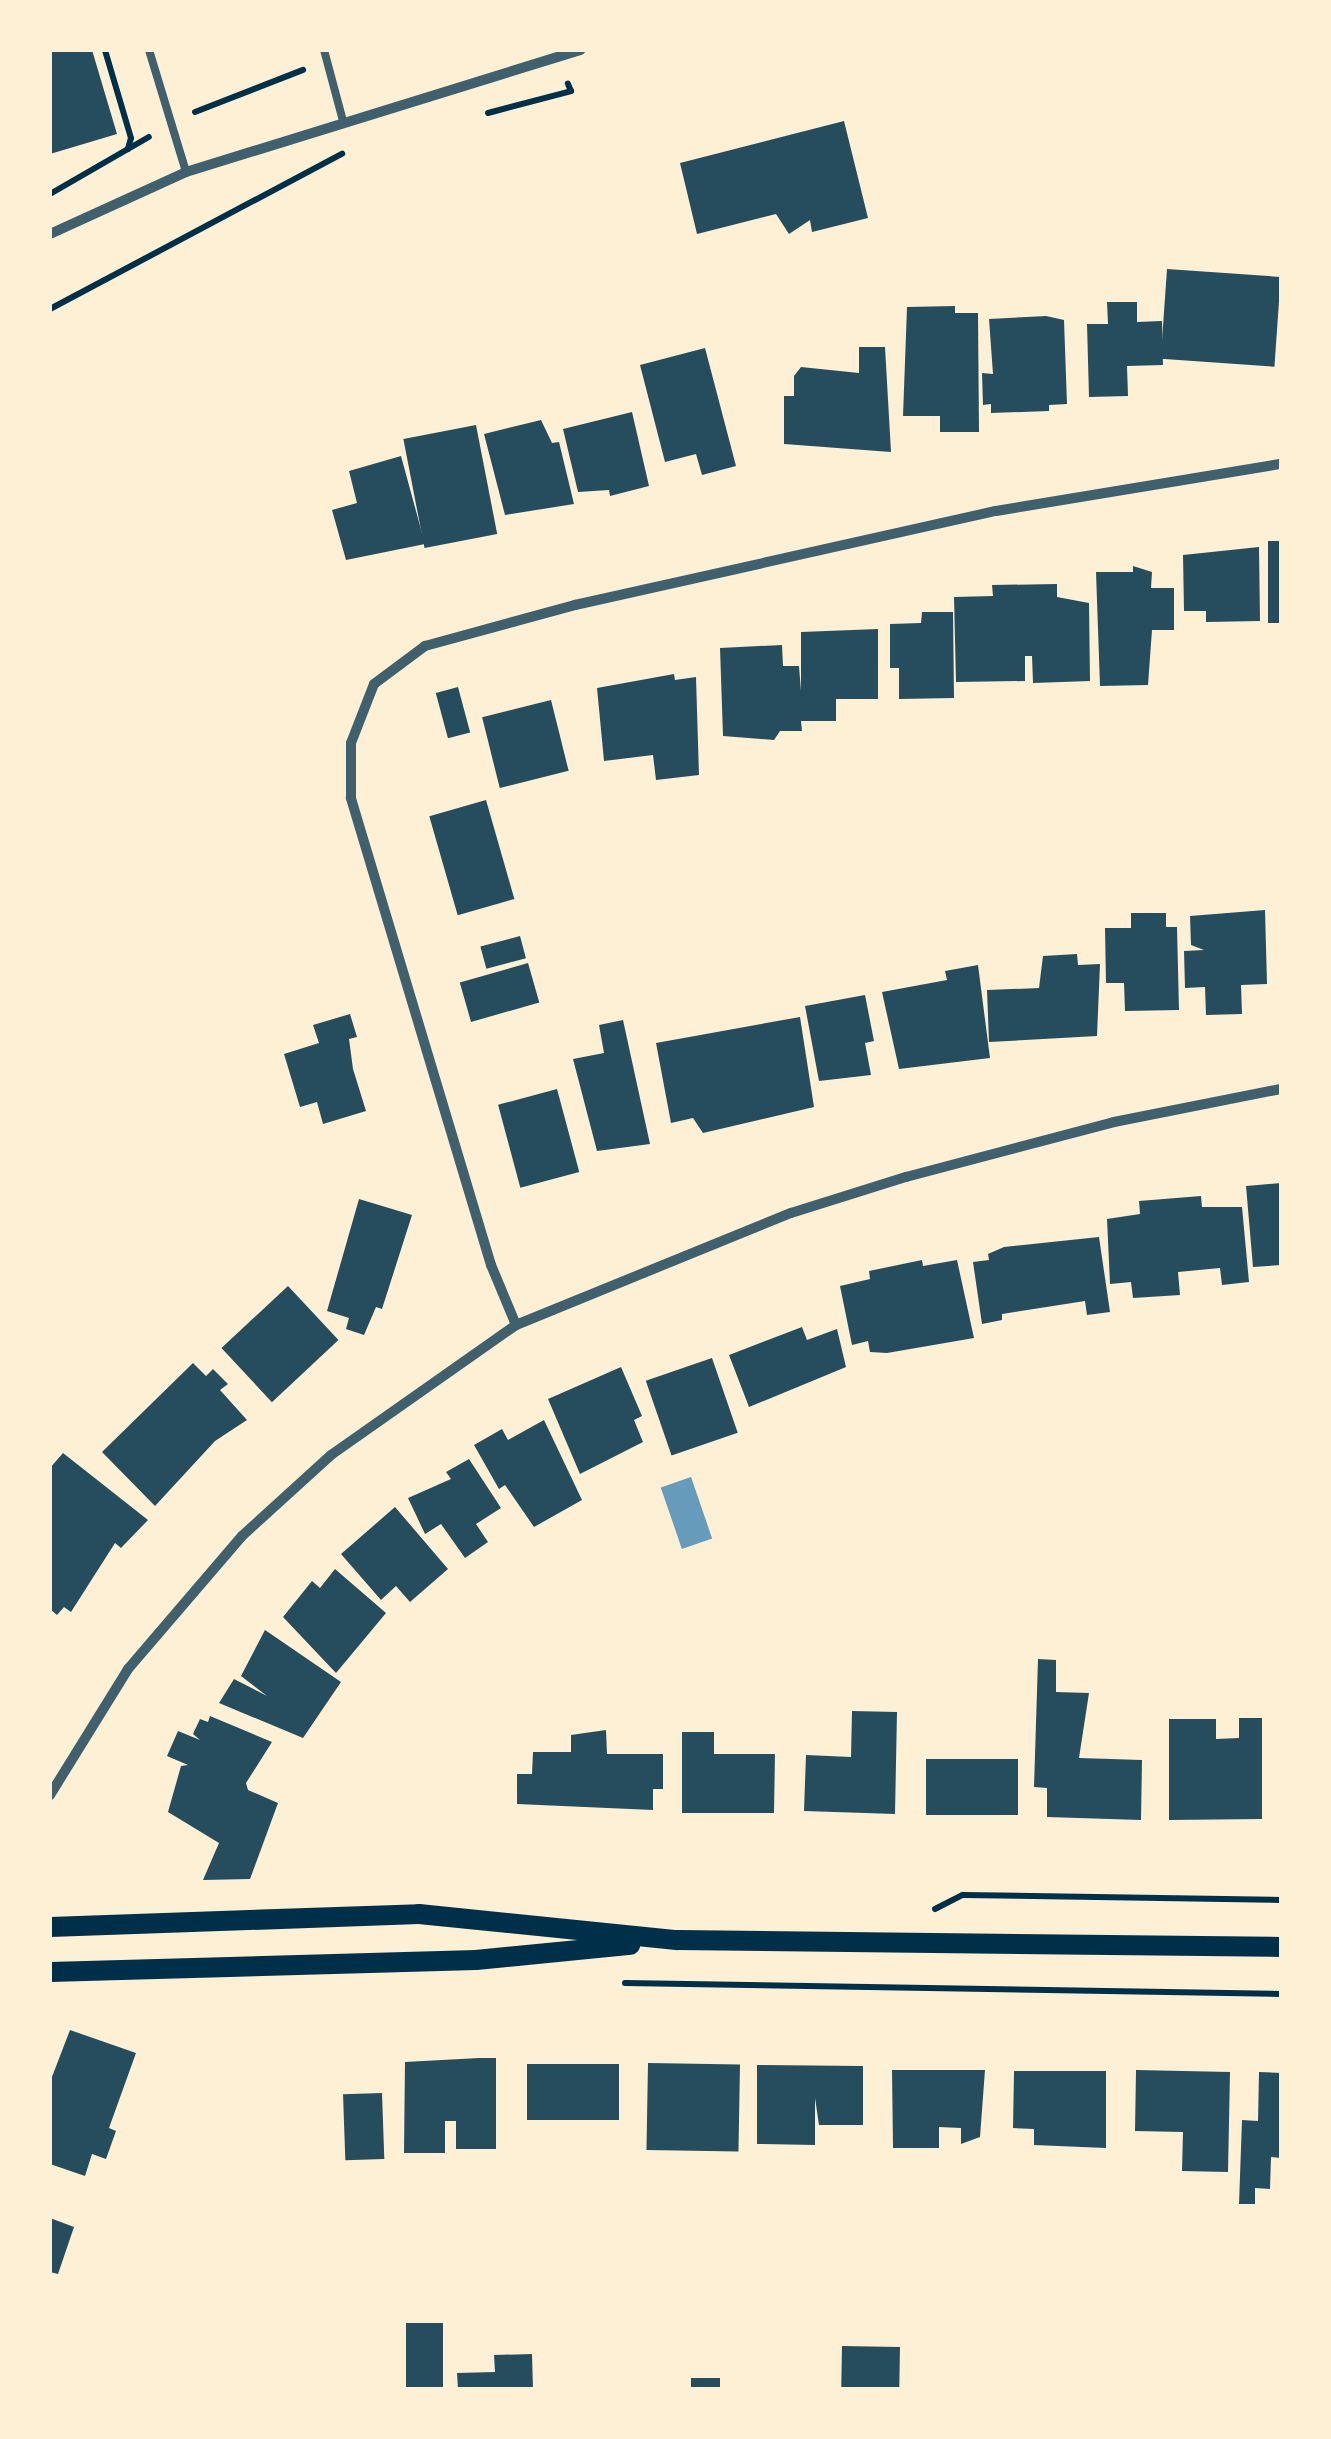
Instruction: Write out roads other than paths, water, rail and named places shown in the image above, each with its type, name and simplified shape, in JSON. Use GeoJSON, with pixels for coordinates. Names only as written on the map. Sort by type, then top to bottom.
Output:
{"type":"FeatureCollection","features":[{"type":"Feature","properties":{"kind":"main road"},"geometry":{"type":"LineString","coordinates":[[50,1927],[419,1914],[677,1940],[1281,1947]]}},
{"type":"Feature","properties":{"kind":"main road"},"geometry":{"type":"LineString","coordinates":[[50,1972],[476,1960],[677,1940]]}},
{"type":"Feature","properties":{"kind":"street"},"geometry":{"type":"LineString","coordinates":[[50,234],[186,172],[581,50]]}},
{"type":"Feature","properties":{"kind":"street"},"geometry":{"type":"LineString","coordinates":[[516,1325],[491,1265],[351,798],[352,744],[374,684],[425,646],[592,600],[1014,508],[1281,464]]}},
{"type":"Feature","properties":{"kind":"street"},"geometry":{"type":"LineString","coordinates":[[50,1795],[128,1669],[231,1547],[330,1455],[516,1325],[791,1213],[890,1182],[1096,1126],[1281,1089]]}},
{"type":"Feature","properties":{"kind":"lane"},"geometry":{"type":"LineString","coordinates":[[149,50],[186,172]]}},
{"type":"Feature","properties":{"kind":"lane"},"geometry":{"type":"LineString","coordinates":[[324,50],[339,122]]}},
{"type":"Feature","properties":{"kind":"water"},"geometry":{"type":"Polygon","coordinates":[[[691,1477],[712,1538],[682,1549],[661,1487],[691,1477]]]}}]}
